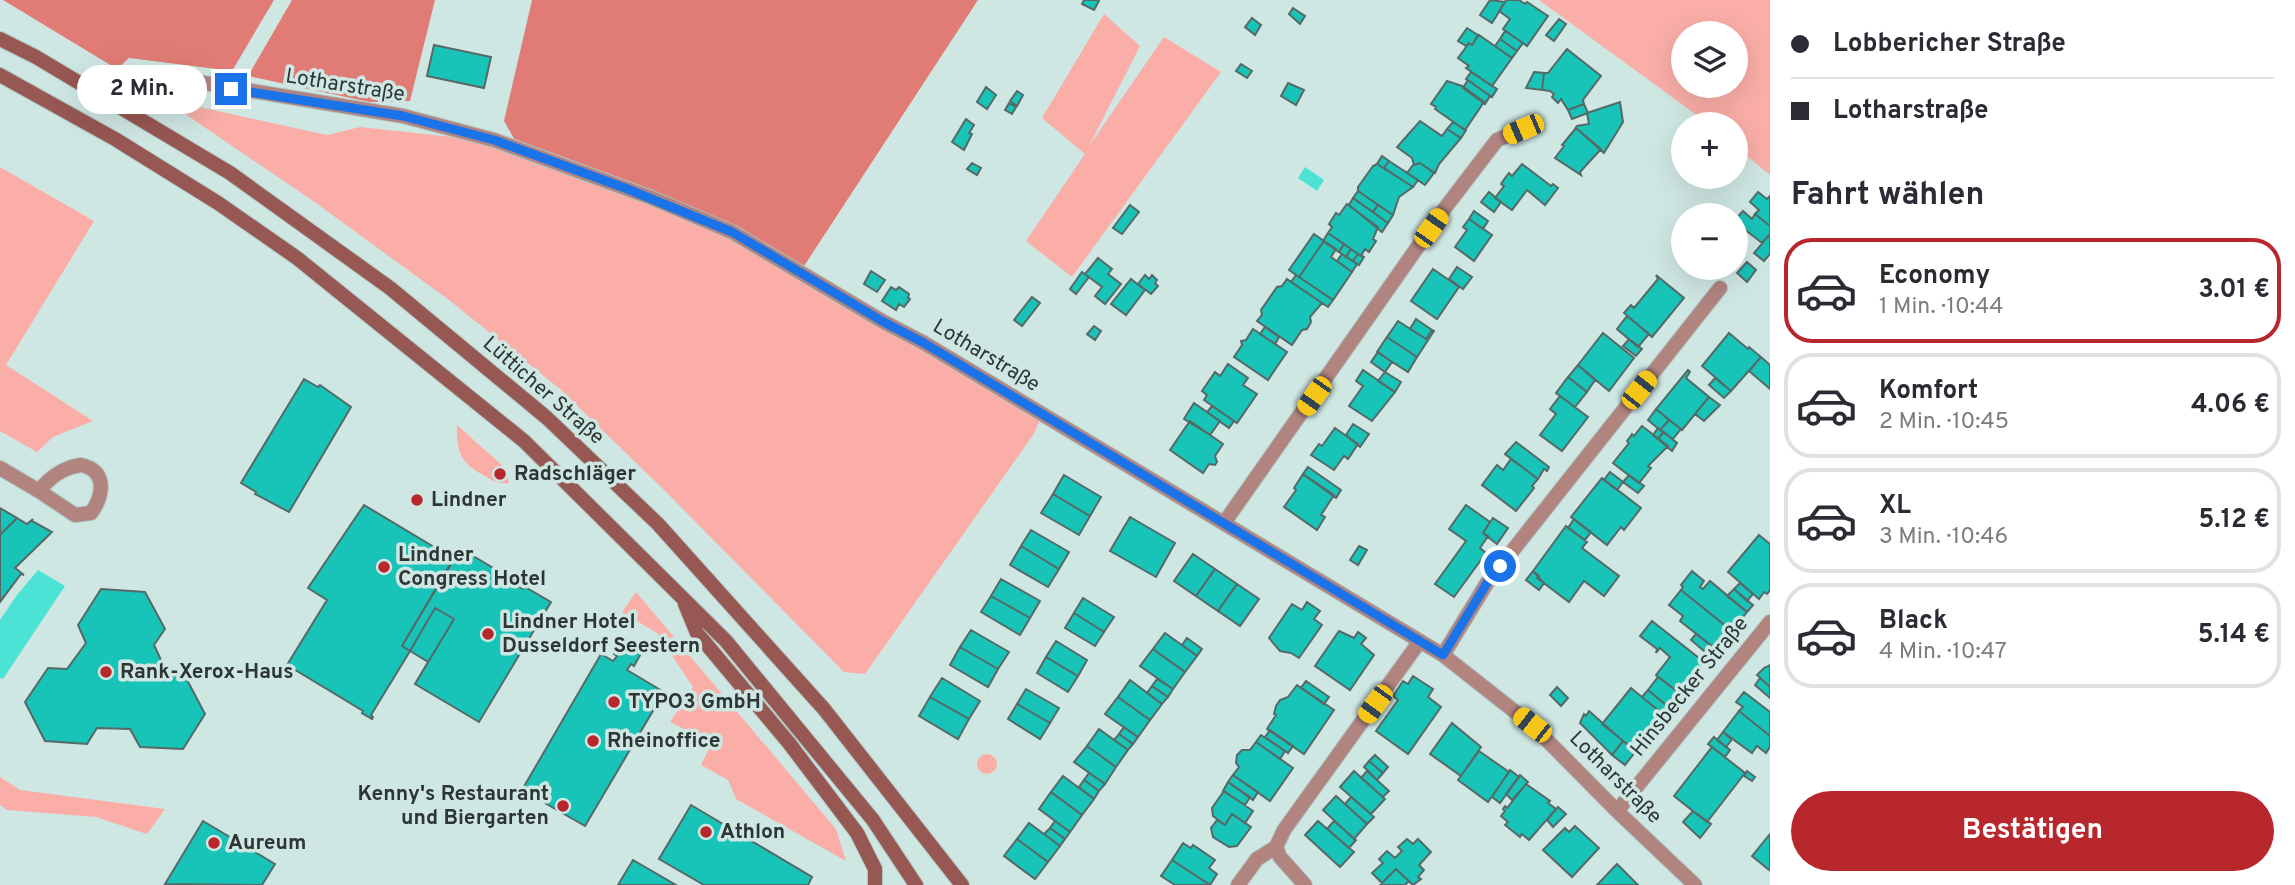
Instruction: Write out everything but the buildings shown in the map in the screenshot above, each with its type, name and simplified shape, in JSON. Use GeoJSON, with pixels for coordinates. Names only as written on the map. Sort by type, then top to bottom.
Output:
{"type":"FeatureCollection","features":[{"type":"Feature","properties":{"kind":"main road","name":"Lütticher Straße"},"geometry":{"type":"LineString","coordinates":[[0,39],[36,57],[230,173],[390,288],[547,418],[658,524],[824,709],[962,885]]}},
{"type":"Feature","properties":{"kind":"main road"},"geometry":{"type":"LineString","coordinates":[[0,75],[115,139],[195,188],[298,258],[524,441],[726,641],[873,820],[916,885]]}},
{"type":"Feature","properties":{"kind":"main road"},"geometry":{"type":"LineString","coordinates":[[682,596],[697,633],[789,743],[857,833],[875,869],[875,885]]}},
{"type":"Feature","properties":{"kind":"street","name":"Lotharstraße"},"geometry":{"type":"LineString","coordinates":[[150,74],[403,116],[494,140],[652,198],[732,232],[924,343],[1443,655],[1532,725],[1695,885]]}},
{"type":"Feature","properties":{"kind":"street"},"geometry":{"type":"LineString","coordinates":[[1224,523],[1445,208],[1497,140],[1523,129]]}},
{"type":"Feature","properties":{"kind":"street"},"geometry":{"type":"LineString","coordinates":[[1443,655],[1487,583],[1720,288]]}},
{"type":"Feature","properties":{"kind":"street"},"geometry":{"type":"LineString","coordinates":[[0,468],[39,491]]}},
{"type":"Feature","properties":{"kind":"street","name":"Hinsbecker Straße"},"geometry":{"type":"LineString","coordinates":[[1617,811],[1770,622]]}},
{"type":"Feature","properties":{"kind":"street"},"geometry":{"type":"LineString","coordinates":[[1238,885],[1257,859],[1276,847],[1284,830],[1420,641]]}},
{"type":"Feature","properties":{"kind":"street"},"geometry":{"type":"LineString","coordinates":[[1276,847],[1287,866],[1305,885]]}},
{"type":"Feature","properties":{"kind":"shaded area"},"geometry":{"type":"Polygon","coordinates":[[[3,0],[274,0],[232,71],[129,58],[117,69],[3,0]]]}},
{"type":"Feature","properties":{"kind":"shaded area"},"geometry":{"type":"Polygon","coordinates":[[[292,0],[435,0],[410,101],[369,102],[248,76],[292,0]]]}},
{"type":"Feature","properties":{"kind":"shaded area"},"geometry":{"type":"Polygon","coordinates":[[[532,0],[978,0],[804,266],[737,228],[517,144],[504,121],[532,0]]]}},
{"type":"Feature","properties":{"kind":"shaded area"},"geometry":{"type":"Polygon","coordinates":[[[1539,0],[1770,0],[1770,175],[1748,157],[1748,112],[1693,112],[1673,98],[1748,98],[1748,21],[1671,21],[1671,96],[1539,0]]]}},
{"type":"Feature","properties":{"kind":"shaded area"},"geometry":{"type":"Polygon","coordinates":[[[1104,14],[1140,46],[1089,146],[1164,37],[1221,72],[1072,277],[1026,241],[1085,154],[1042,118],[1104,14]]]}},
{"type":"Feature","properties":{"kind":"shaded area"},"geometry":{"type":"Polygon","coordinates":[[[163,99],[327,135],[360,127],[480,140],[650,200],[749,247],[1042,416],[1033,435],[865,674],[844,672],[560,389],[449,300],[316,203],[163,99]]]}},
{"type":"Feature","properties":{"kind":"shaded area"},"geometry":{"type":"Polygon","coordinates":[[[0,167],[94,221],[6,365],[93,421],[53,437],[37,452],[0,431],[0,167]]]}},
{"type":"Feature","properties":{"kind":"shaded area"},"geometry":{"type":"Polygon","coordinates":[[[457,425],[505,468],[509,483],[490,479],[464,460],[459,449],[457,425]]]}},
{"type":"Feature","properties":{"kind":"shaded area"},"geometry":{"type":"Polygon","coordinates":[[[636,592],[836,829],[846,861],[736,799],[728,780],[701,765],[712,743],[670,722],[693,687],[657,633],[622,612],[636,592]]]}},
{"type":"Feature","properties":{"kind":"shaded area"},"geometry":{"type":"Polygon","coordinates":[[[983,754],[991,754],[997,764],[991,774],[983,774],[977,768],[977,760],[983,754]]]}},
{"type":"Feature","properties":{"kind":"shaded area"},"geometry":{"type":"Polygon","coordinates":[[[0,777],[20,790],[165,809],[147,834],[96,817],[7,810],[0,805],[0,777]]]}},
{"type":"Feature","properties":{"kind":"water"},"geometry":{"type":"Polygon","coordinates":[[[1305,167],[1324,180],[1317,191],[1298,178],[1305,167]]]}},
{"type":"Feature","properties":{"kind":"water"},"geometry":{"type":"Polygon","coordinates":[[[38,570],[65,586],[3,679],[0,678],[0,620],[38,570]]]}},
{"type":"Feature","properties":{"kind":"place","name":"Radschläger"},"geometry":{"type":"Point","coordinates":[500,474]}},
{"type":"Feature","properties":{"kind":"place","name":"Lindner"},"geometry":{"type":"Point","coordinates":[417,500]}},
{"type":"Feature","properties":{"kind":"place","name":"Lindner Congress Hotel"},"geometry":{"type":"Point","coordinates":[384,567]}},
{"type":"Feature","properties":{"kind":"place","name":"Lindner Hotel Dusseldorf Seestern"},"geometry":{"type":"Point","coordinates":[488,634]}},
{"type":"Feature","properties":{"kind":"place","name":"Rank-Xerox-Haus"},"geometry":{"type":"Point","coordinates":[106,672]}},
{"type":"Feature","properties":{"kind":"place","name":"TYPO3 GmbH"},"geometry":{"type":"Point","coordinates":[614,702]}},
{"type":"Feature","properties":{"kind":"place","name":"Rheinoffice"},"geometry":{"type":"Point","coordinates":[593,741]}},
{"type":"Feature","properties":{"kind":"place","name":"Kenny's Restaurant und Biergarten"},"geometry":{"type":"Point","coordinates":[563,806]}},
{"type":"Feature","properties":{"kind":"place","name":"Athlon"},"geometry":{"type":"Point","coordinates":[706,832]}},
{"type":"Feature","properties":{"kind":"place","name":"Aureum"},"geometry":{"type":"Point","coordinates":[214,843]}},
{"type":"Feature","properties":{"kind":"route"},"geometry":{"type":"LineString","coordinates":[[231,89],[403,116],[482,136],[652,198],[732,232],[924,343],[1443,655],[1500,566]]}}]}
